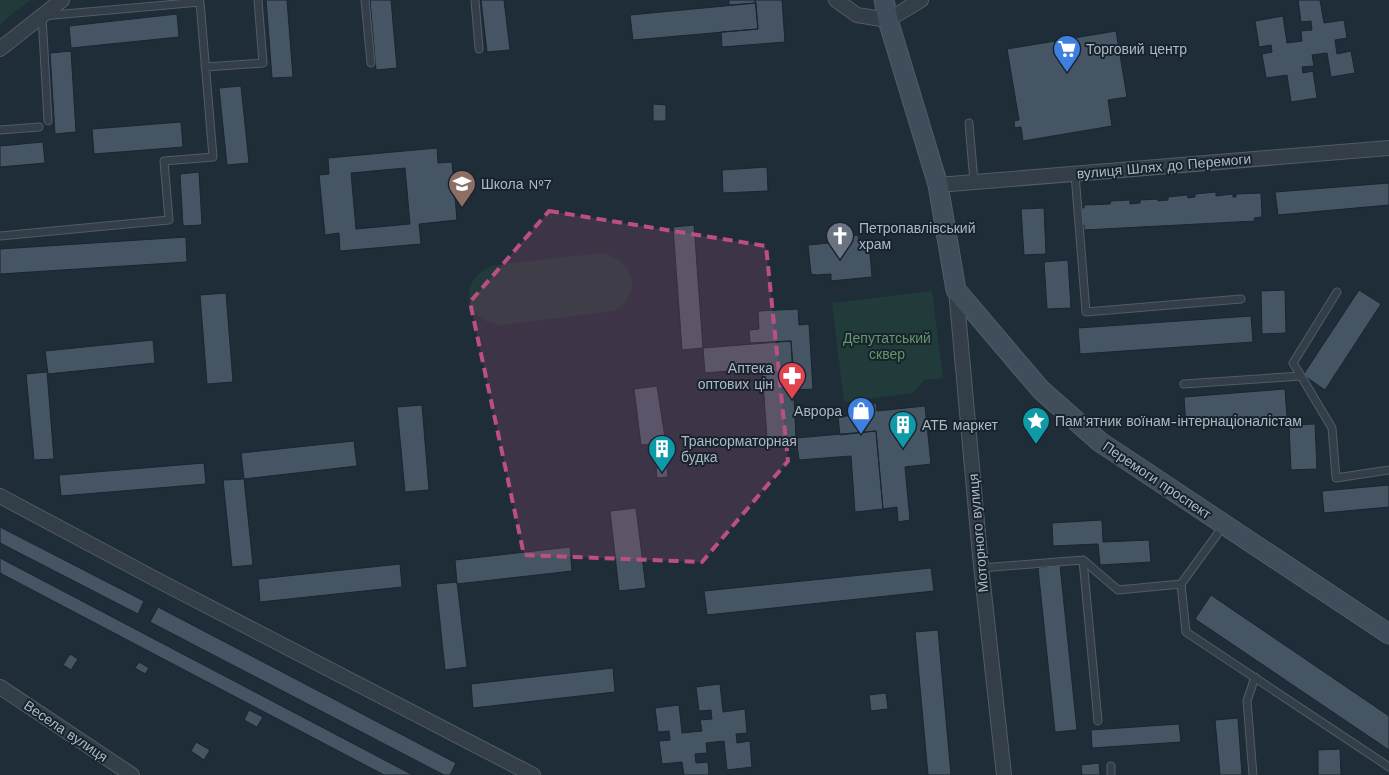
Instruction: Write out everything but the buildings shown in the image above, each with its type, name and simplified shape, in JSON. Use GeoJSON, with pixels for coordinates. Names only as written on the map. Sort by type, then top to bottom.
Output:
{"type":"FeatureCollection","features":[{"type":"Feature","properties":{"kind":"street"},"geometry":{"type":"LineString","coordinates":[[0,49],[62,0]]}},
{"type":"Feature","properties":{"kind":"street"},"geometry":{"type":"LineString","coordinates":[[836,0],[857,15],[888,20],[921,0]]}},
{"type":"Feature","properties":{"kind":"street"},"geometry":{"type":"LineString","coordinates":[[884,0],[888,20],[938,185],[956,290]]}},
{"type":"Feature","properties":{"kind":"street","name":"вулиця Шлях до Перемоги"},"geometry":{"type":"LineString","coordinates":[[938,185],[1389,148]]}},
{"type":"Feature","properties":{"kind":"street","name":"Перемоги проспект"},"geometry":{"type":"LineString","coordinates":[[956,290],[1040,390],[1100,442],[1389,634]]}},
{"type":"Feature","properties":{"kind":"street","name":"Моторного вулиця"},"geometry":{"type":"LineString","coordinates":[[956,290],[981,568],[1004,775]]}},
{"type":"Feature","properties":{"kind":"street"},"geometry":{"type":"LineString","coordinates":[[0,496],[161,582],[533,775]]}},
{"type":"Feature","properties":{"kind":"street","name":"Весела вулиця"},"geometry":{"type":"LineString","coordinates":[[0,687],[132,775]]}},
{"type":"Feature","properties":{"kind":"lane"},"geometry":{"type":"LineString","coordinates":[[205,67],[263,63],[258,0]]}},
{"type":"Feature","properties":{"kind":"lane"},"geometry":{"type":"LineString","coordinates":[[365,0],[371,63]]}},
{"type":"Feature","properties":{"kind":"lane"},"geometry":{"type":"LineString","coordinates":[[475,0],[479,49]]}},
{"type":"Feature","properties":{"kind":"lane"},"geometry":{"type":"LineString","coordinates":[[0,236],[169,220],[164,161],[213,157],[200,2],[168,2],[42,16],[48,121]]}},
{"type":"Feature","properties":{"kind":"lane"},"geometry":{"type":"LineString","coordinates":[[968,124],[974,182]]}},
{"type":"Feature","properties":{"kind":"lane"},"geometry":{"type":"LineString","coordinates":[[0,130],[39,127]]}},
{"type":"Feature","properties":{"kind":"lane"},"geometry":{"type":"LineString","coordinates":[[1074,174],[1086,312],[1241,300]]}},
{"type":"Feature","properties":{"kind":"lane"},"geometry":{"type":"LineString","coordinates":[[1337,292],[1293,363],[1332,428],[1336,478],[1389,470]]}},
{"type":"Feature","properties":{"kind":"lane"},"geometry":{"type":"LineString","coordinates":[[1184,384],[1301,376]]}},
{"type":"Feature","properties":{"kind":"lane"},"geometry":{"type":"LineString","coordinates":[[1224,525],[1182,584],[1186,632],[1389,767]]}},
{"type":"Feature","properties":{"kind":"lane"},"geometry":{"type":"LineString","coordinates":[[981,568],[1083,560],[1118,590],[1182,584]]}},
{"type":"Feature","properties":{"kind":"lane"},"geometry":{"type":"LineString","coordinates":[[1083,560],[1098,721]]}},
{"type":"Feature","properties":{"kind":"lane"},"geometry":{"type":"LineString","coordinates":[[1253,775],[1247,701],[1255,677]]}},
{"type":"Feature","properties":{"kind":"lane"},"geometry":{"type":"LineString","coordinates":[[1111,766],[1112,775]]}},
{"type":"Feature","properties":{"kind":"highlighted area"},"geometry":{"type":"Polygon","coordinates":[[[549,211],[766,246],[788,461],[702,562],[524,555],[470,302],[549,211]]]}},
{"type":"Feature","properties":{"kind":"green space"},"geometry":{"type":"Polygon","coordinates":[[[0,0],[31,0],[0,25],[0,0]]]}},
{"type":"Feature","properties":{"kind":"green space"},"geometry":{"type":"Polygon","coordinates":[[[601,253],[617,259],[628,270],[631,277],[632,284],[625,302],[614,311],[501,325],[488,322],[478,316],[472,307],[469,298],[470,288],[474,279],[483,271],[495,265],[601,253]]]}},
{"type":"Feature","properties":{"kind":"green space","name":"Депутатський сквер"},"geometry":{"type":"Polygon","coordinates":[[[932,291],[943,378],[924,380],[913,393],[844,402],[832,303],[932,291]]]}},
{"type":"Feature","properties":{"kind":"place","name":"Торговий центр"},"geometry":{"type":"Point","coordinates":[1067,73]}},
{"type":"Feature","properties":{"kind":"place","name":"Школа №7"},"geometry":{"type":"Point","coordinates":[462,208]}},
{"type":"Feature","properties":{"kind":"place","name":"Петропавлівський храм"},"geometry":{"type":"Point","coordinates":[840,260]}},
{"type":"Feature","properties":{"kind":"place","name":"Аптека оптових цін"},"geometry":{"type":"Point","coordinates":[792,400]}},
{"type":"Feature","properties":{"kind":"place","name":"Аврора"},"geometry":{"type":"Point","coordinates":[861,435]}},
{"type":"Feature","properties":{"kind":"place","name":"Пам'ятник воїнам-інтернаціоналістам"},"geometry":{"type":"Point","coordinates":[1036,445]}},
{"type":"Feature","properties":{"kind":"place","name":"АТБ маркет"},"geometry":{"type":"Point","coordinates":[903,449]}},
{"type":"Feature","properties":{"kind":"place","name":"Трансорматорная будка"},"geometry":{"type":"Point","coordinates":[662,473]}}]}
